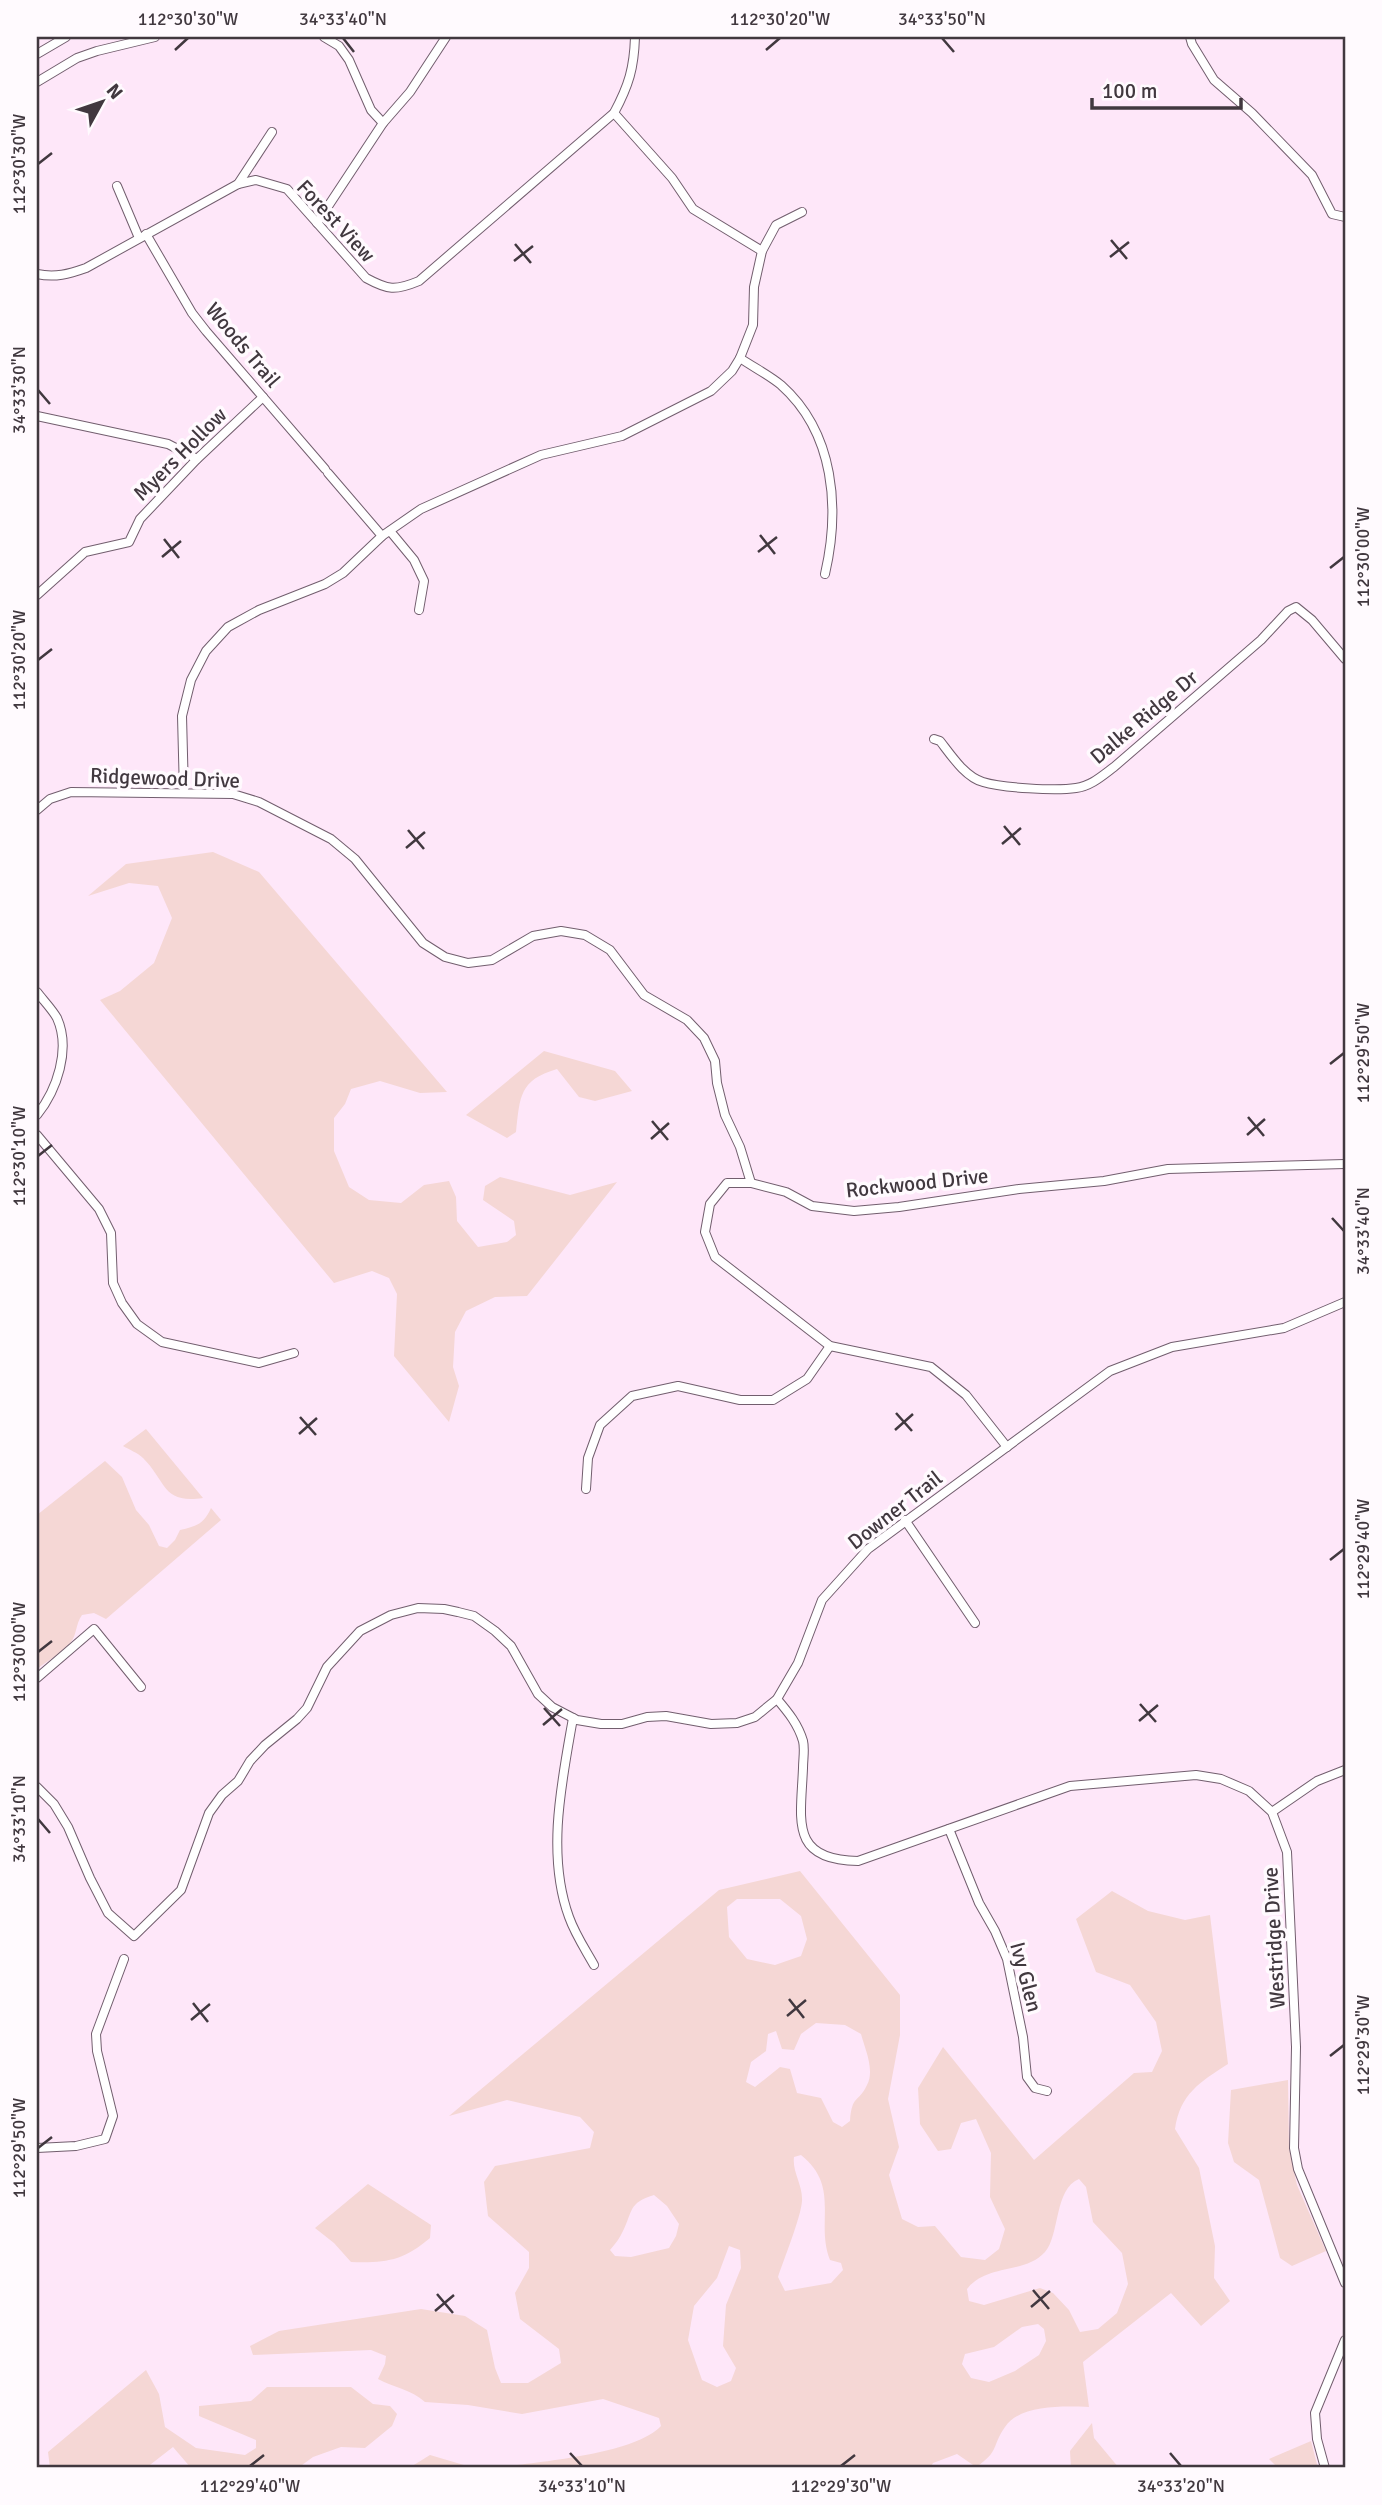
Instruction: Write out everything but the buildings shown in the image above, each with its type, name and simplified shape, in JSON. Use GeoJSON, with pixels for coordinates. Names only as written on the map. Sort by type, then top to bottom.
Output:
{"type":"FeatureCollection","features":[{"type":"Feature","properties":{"kind":"street"},"geometry":{"type":"LineString","coordinates":[[37,54],[66,37]]}},
{"type":"Feature","properties":{"kind":"street"},"geometry":{"type":"LineString","coordinates":[[37,82],[77,58],[155,37]]}},
{"type":"Feature","properties":{"kind":"street"},"geometry":{"type":"LineString","coordinates":[[324,37],[339,46],[349,60],[371,110],[383,122]]}},
{"type":"Feature","properties":{"kind":"street"},"geometry":{"type":"LineString","coordinates":[[317,223],[383,122],[410,92],[446,37]]}},
{"type":"Feature","properties":{"kind":"street","name":"Forest View"},"geometry":{"type":"LineString","coordinates":[[238,184],[256,180],[287,190],[366,278],[382,286],[400,289],[419,281],[614,113],[629,86],[635,37]]}},
{"type":"Feature","properties":{"kind":"street"},"geometry":{"type":"LineString","coordinates":[[1190,37],[1213,80],[1252,113],[1312,175],[1332,214],[1345,216]]}},
{"type":"Feature","properties":{"kind":"street"},"geometry":{"type":"LineString","coordinates":[[614,113],[672,178],[693,209],[762,251]]}},
{"type":"Feature","properties":{"kind":"street"},"geometry":{"type":"LineString","coordinates":[[37,274],[49,277],[68,275],[86,268],[238,184],[272,132]]}},
{"type":"Feature","properties":{"kind":"street","name":"Woods Trail"},"geometry":{"type":"LineString","coordinates":[[117,186],[142,236],[192,313],[326,471],[414,560],[424,581],[419,610]]}},
{"type":"Feature","properties":{"kind":"street"},"geometry":{"type":"LineString","coordinates":[[184,793],[182,716],[191,680],[206,651],[228,627],[259,610],[325,584],[343,573],[386,533],[421,509],[541,455],[622,436],[711,391],[732,371],[753,325],[754,287],[762,251],[776,225],[802,212]]}},
{"type":"Feature","properties":{"kind":"street"},"geometry":{"type":"LineString","coordinates":[[740,358],[780,385],[804,411],[820,440],[830,470],[834,504],[833,541],[825,574]]}},
{"type":"Feature","properties":{"kind":"street","name":"Myers Hollow"},"geometry":{"type":"LineString","coordinates":[[37,594],[85,552],[130,542],[140,519],[262,397]]}},
{"type":"Feature","properties":{"kind":"street"},"geometry":{"type":"LineString","coordinates":[[37,416],[168,444],[198,459]]}},
{"type":"Feature","properties":{"kind":"street","name":"Dalke Ridge Dr"},"geometry":{"type":"LineString","coordinates":[[934,739],[940,741],[965,771],[981,782],[1038,789],[1077,788],[1096,781],[1114,767],[1261,640],[1288,611],[1296,607],[1312,620],[1345,659]]}},
{"type":"Feature","properties":{"kind":"street","name":"Ridgewood Drive"},"geometry":{"type":"LineString","coordinates":[[37,810],[50,799],[71,792],[233,794],[259,802],[331,839],[355,859],[423,943],[445,957],[468,963],[492,960],[533,936],[561,931],[585,935],[610,950],[644,995],[687,1020],[704,1038],[715,1061],[725,1115],[740,1147],[751,1184]]}},
{"type":"Feature","properties":{"kind":"street"},"geometry":{"type":"LineString","coordinates":[[37,992],[56,1017],[63,1059],[46,1104],[37,1115]]}},
{"type":"Feature","properties":{"kind":"street"},"geometry":{"type":"LineString","coordinates":[[37,1135],[99,1209],[110,1233],[113,1283],[122,1303],[137,1324],[162,1342],[260,1363],[294,1353]]}},
{"type":"Feature","properties":{"kind":"street","name":"Rockwood Drive"},"geometry":{"type":"LineString","coordinates":[[1007,1447],[966,1395],[931,1367],[830,1346],[715,1257],[705,1232],[710,1204],[727,1183],[751,1184],[786,1192],[812,1206],[854,1211],[1019,1189],[1104,1181],[1168,1169],[1345,1164]]}},
{"type":"Feature","properties":{"kind":"street","name":"Downer Trail"},"geometry":{"type":"LineString","coordinates":[[37,1787],[54,1804],[68,1827],[108,1913],[134,1936],[181,1890],[187,1879],[201,1830],[222,1795],[238,1781],[250,1761],[265,1745],[297,1720],[307,1708],[327,1667],[341,1650],[359,1631],[381,1620],[418,1608],[444,1609],[474,1616],[510,1646],[538,1694],[552,1707],[573,1718],[601,1724],[622,1724],[647,1717],[666,1716],[711,1724],[737,1723],[755,1717],[777,1699],[798,1663],[822,1600],[868,1549],[1110,1371],[1172,1347],[1284,1328],[1345,1302]]}},
{"type":"Feature","properties":{"kind":"street"},"geometry":{"type":"LineString","coordinates":[[586,1489],[587,1458],[600,1425],[632,1396],[678,1386],[740,1400],[773,1400],[807,1379],[830,1346]]}},
{"type":"Feature","properties":{"kind":"street"},"geometry":{"type":"LineString","coordinates":[[905,1520],[975,1623]]}},
{"type":"Feature","properties":{"kind":"street"},"geometry":{"type":"LineString","coordinates":[[37,1678],[94,1629],[141,1686]]}},
{"type":"Feature","properties":{"kind":"street","name":"Westridge Drive"},"geometry":{"type":"LineString","coordinates":[[777,1699],[794,1719],[803,1743],[801,1828],[808,1844],[821,1855],[836,1861],[858,1861],[1070,1786],[1196,1775],[1221,1779],[1249,1791],[1272,1812],[1287,1852],[1296,2047],[1294,2148],[1298,2169],[1345,2283]]}},
{"type":"Feature","properties":{"kind":"street"},"geometry":{"type":"LineString","coordinates":[[573,1718],[561,1789],[560,1876],[569,1916],[594,1965]]}},
{"type":"Feature","properties":{"kind":"street"},"geometry":{"type":"LineString","coordinates":[[1272,1812],[1317,1781],[1345,1770]]}},
{"type":"Feature","properties":{"kind":"street","name":"Ivy Glen"},"geometry":{"type":"LineString","coordinates":[[949,1829],[979,1903],[1007,1959],[1023,2037],[1027,2077],[1035,2088],[1047,2091]]}},
{"type":"Feature","properties":{"kind":"street"},"geometry":{"type":"LineString","coordinates":[[37,2148],[68,2147],[105,2139],[113,2116],[97,2051],[96,2034],[124,1959]]}},
{"type":"Feature","properties":{"kind":"street"},"geometry":{"type":"LineString","coordinates":[[1325,2468],[1317,2439],[1315,2413],[1345,2340]]}},
{"type":"Feature","properties":{"kind":"shaded area"},"geometry":{"type":"Polygon","coordinates":[[[213,852],[259,872],[447,1092],[420,1093],[380,1081],[351,1089],[345,1104],[334,1118],[334,1151],[349,1187],[369,1200],[401,1203],[424,1185],[449,1181],[456,1197],[457,1221],[478,1247],[507,1242],[516,1235],[514,1221],[483,1200],[485,1186],[500,1177],[570,1195],[617,1182],[527,1296],[495,1297],[466,1311],[455,1332],[453,1367],[459,1386],[449,1422],[394,1356],[397,1294],[389,1278],[372,1271],[334,1283],[100,1000],[120,991],[154,963],[172,918],[158,886],[129,883],[88,896],[126,864],[213,852]]]}},
{"type":"Feature","properties":{"kind":"shaded area"},"geometry":{"type":"Polygon","coordinates":[[[544,1051],[615,1071],[632,1091],[595,1101],[579,1097],[557,1069],[544,1073],[528,1085],[521,1100],[516,1132],[507,1138],[466,1115],[544,1051]]]}},
{"type":"Feature","properties":{"kind":"shaded area"},"geometry":{"type":"Polygon","coordinates":[[[146,1429],[203,1498],[180,1498],[172,1494],[143,1458],[123,1446],[146,1429]]]}},
{"type":"Feature","properties":{"kind":"shaded area"},"geometry":{"type":"Polygon","coordinates":[[[105,1461],[122,1477],[136,1510],[149,1525],[159,1546],[167,1548],[180,1530],[199,1524],[211,1508],[221,1520],[106,1619],[94,1613],[82,1615],[70,1643],[37,1669],[37,1515],[105,1461]]]}},
{"type":"Feature","properties":{"kind":"shaded area"},"geometry":{"type":"Polygon","coordinates":[[[800,1871],[900,1995],[900,2035],[888,2099],[899,2147],[889,2175],[902,2219],[918,2227],[935,2226],[961,2257],[985,2260],[999,2249],[1005,2229],[990,2197],[991,2153],[976,2119],[961,2123],[951,2149],[938,2151],[920,2124],[918,2088],[943,2047],[1034,2160],[1134,2073],[1152,2072],[1162,2051],[1156,2022],[1130,1985],[1096,1972],[1076,1919],[1112,1891],[1148,1911],[1185,1920],[1210,1915],[1228,2064],[1193,2090],[1181,2107],[1175,2129],[1199,2168],[1215,2246],[1214,2278],[1230,2301],[1201,2326],[1171,2293],[1083,2362],[1089,2407],[1044,2408],[1021,2414],[1005,2427],[992,2453],[976,2467],[957,2454],[933,2463],[930,2468],[494,2468],[583,2456],[629,2444],[648,2436],[661,2426],[659,2418],[603,2399],[522,2414],[468,2405],[425,2402],[414,2394],[378,2379],[386,2356],[371,2350],[253,2355],[250,2346],[279,2331],[421,2309],[465,2316],[487,2330],[501,2383],[528,2383],[561,2363],[559,2349],[520,2319],[515,2293],[529,2268],[529,2252],[488,2216],[484,2182],[495,2166],[590,2148],[594,2132],[580,2117],[507,2100],[449,2116],[719,1890],[800,1871]],[[737,1899],[727,1907],[729,1937],[747,1959],[775,1965],[801,1956],[807,1939],[801,1916],[780,1899],[737,1899]],[[816,2023],[801,2034],[794,2050],[782,2049],[776,2031],[768,2034],[766,2051],[751,2062],[746,2082],[755,2087],[780,2067],[790,2069],[797,2093],[821,2098],[833,2122],[842,2127],[850,2121],[854,2103],[864,2091],[869,2079],[869,2060],[861,2034],[845,2025],[816,2023]],[[801,2155],[794,2157],[802,2201],[796,2227],[778,2277],[785,2291],[831,2283],[843,2270],[841,2263],[830,2260],[826,2246],[824,2192],[820,2180],[813,2167],[801,2155]],[[1079,2179],[1065,2192],[1050,2244],[1045,2252],[1027,2264],[985,2275],[967,2289],[969,2301],[984,2305],[1040,2288],[1053,2293],[1069,2310],[1080,2332],[1098,2329],[1117,2313],[1128,2284],[1122,2253],[1093,2222],[1086,2187],[1079,2179]],[[654,2195],[632,2208],[622,2234],[610,2250],[615,2256],[631,2257],[669,2248],[676,2236],[679,2224],[667,2206],[654,2195]],[[729,2246],[717,2278],[694,2306],[688,2340],[702,2380],[717,2387],[731,2381],[736,2368],[723,2346],[726,2305],[741,2268],[740,2250],[729,2246]],[[1038,2324],[1022,2327],[994,2347],[965,2354],[962,2364],[971,2378],[989,2382],[1015,2371],[1039,2355],[1046,2341],[1044,2329],[1038,2324]]]}},
{"type":"Feature","properties":{"kind":"shaded area"},"geometry":{"type":"Polygon","coordinates":[[[1288,2080],[1289,2148],[1297,2185],[1326,2251],[1292,2266],[1280,2258],[1259,2180],[1234,2162],[1228,2143],[1231,2090],[1288,2080]]]}},
{"type":"Feature","properties":{"kind":"shaded area"},"geometry":{"type":"Polygon","coordinates":[[[368,2184],[431,2225],[430,2238],[411,2252],[394,2259],[351,2262],[334,2243],[315,2228],[368,2184]]]}},
{"type":"Feature","properties":{"kind":"shaded area"},"geometry":{"type":"Polygon","coordinates":[[[146,2370],[159,2394],[165,2427],[196,2448],[245,2455],[256,2448],[256,2440],[199,2416],[199,2406],[251,2401],[267,2387],[351,2387],[373,2404],[390,2406],[397,2414],[392,2426],[365,2448],[341,2447],[313,2457],[298,2468],[191,2468],[173,2447],[146,2468],[50,2468],[48,2452],[146,2370]]]}},
{"type":"Feature","properties":{"kind":"shaded area"},"geometry":{"type":"Polygon","coordinates":[[[1092,2423],[1094,2438],[1119,2468],[1071,2468],[1070,2451],[1092,2423]]]}},
{"type":"Feature","properties":{"kind":"shaded area"},"geometry":{"type":"Polygon","coordinates":[[[1311,2441],[1318,2468],[1278,2468],[1269,2459],[1311,2441]]]}},
{"type":"Feature","properties":{"kind":"shaded area"},"geometry":{"type":"Polygon","coordinates":[[[430,2455],[474,2468],[409,2468],[430,2455]]]}}]}
